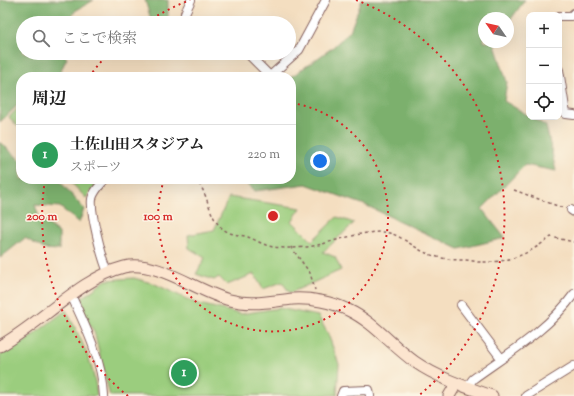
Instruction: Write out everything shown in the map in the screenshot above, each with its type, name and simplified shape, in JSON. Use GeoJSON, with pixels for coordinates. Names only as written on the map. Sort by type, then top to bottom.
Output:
{"type":"FeatureCollection","features":[{"type":"Feature","properties":{"kind":"street"},"geometry":{"type":"LineString","coordinates":[[185,16],[191,0]]}},
{"type":"Feature","properties":{"kind":"street"},"geometry":{"type":"LineString","coordinates":[[296,53],[299,50],[326,0]]}},
{"type":"Feature","properties":{"kind":"street"},"geometry":{"type":"LineString","coordinates":[[562,16],[571,16],[574,13]]}},
{"type":"Feature","properties":{"kind":"street"},"geometry":{"type":"LineString","coordinates":[[254,60],[265,72]]}},
{"type":"Feature","properties":{"kind":"street"},"geometry":{"type":"LineString","coordinates":[[275,72],[288,60]]}},
{"type":"Feature","properties":{"kind":"street"},"geometry":{"type":"LineString","coordinates":[[561,84],[566,114],[574,115]]}},
{"type":"Feature","properties":{"kind":"street"},"geometry":{"type":"LineString","coordinates":[[102,184],[92,198],[92,207],[103,262],[108,272]]}},
{"type":"Feature","properties":{"kind":"street"},"geometry":{"type":"LineString","coordinates":[[0,346],[29,328],[71,295],[108,272],[126,266],[142,267],[160,271],[212,295],[246,304],[262,304],[294,299],[331,303],[361,316],[416,363],[456,384],[492,396]]}},
{"type":"Feature","properties":{"kind":"street"},"geometry":{"type":"LineString","coordinates":[[467,387],[473,379],[547,325],[565,307],[574,294]]}},
{"type":"Feature","properties":{"kind":"street"},"geometry":{"type":"LineString","coordinates":[[71,295],[86,326],[99,364],[104,381],[104,396]]}},
{"type":"Feature","properties":{"kind":"street"},"geometry":{"type":"LineString","coordinates":[[461,305],[501,358]]}},
{"type":"Feature","properties":{"kind":"street"},"geometry":{"type":"LineString","coordinates":[[526,396],[574,366]]}},
{"type":"Feature","properties":{"kind":"street"},"geometry":{"type":"LineString","coordinates":[[449,396],[456,384]]}},
{"type":"Feature","properties":{"kind":"street"},"geometry":{"type":"LineString","coordinates":[[341,396],[343,391],[370,390],[370,396]]}},
{"type":"Feature","properties":{"kind":"path"},"geometry":{"type":"LineString","coordinates":[[201,184],[208,205],[218,226],[230,233],[247,236],[272,247],[320,244],[352,235],[382,232],[400,237],[423,251],[450,261],[478,262],[505,261],[521,256],[533,250],[551,237],[574,242]]}},
{"type":"Feature","properties":{"kind":"path"},"geometry":{"type":"LineString","coordinates":[[514,190],[572,211]]}},
{"type":"Feature","properties":{"kind":"path"},"geometry":{"type":"LineString","coordinates":[[291,247],[310,273],[318,302]]}},
{"type":"Feature","properties":{"kind":"green space"},"geometry":{"type":"Polygon","coordinates":[[[0,0],[94,0],[75,11],[72,16],[16,16],[16,60],[66,60],[61,72],[16,72],[16,107],[0,122],[0,0]]]}},
{"type":"Feature","properties":{"kind":"green space"},"geometry":{"type":"Polygon","coordinates":[[[145,0],[168,0],[168,16],[150,16],[145,0]]]}},
{"type":"Feature","properties":{"kind":"green space"},"geometry":{"type":"Polygon","coordinates":[[[362,0],[525,0],[514,15],[514,12],[478,12],[478,48],[496,48],[507,82],[504,101],[526,114],[526,120],[536,120],[546,126],[556,171],[525,165],[482,209],[505,238],[459,249],[365,205],[306,184],[255,191],[246,184],[296,184],[296,73],[332,48],[350,31],[362,0]]]}},
{"type":"Feature","properties":{"kind":"green space"},"geometry":{"type":"Polygon","coordinates":[[[16,110],[16,125],[9,117],[16,110]]]}},
{"type":"Feature","properties":{"kind":"green space"},"geometry":{"type":"Polygon","coordinates":[[[0,142],[16,156],[16,184],[62,184],[84,209],[79,223],[60,207],[35,205],[39,217],[59,233],[59,250],[44,249],[25,238],[0,258],[0,142]]]}},
{"type":"Feature","properties":{"kind":"green space"},"geometry":{"type":"Polygon","coordinates":[[[73,184],[96,184],[86,198],[73,184]]]}},
{"type":"Feature","properties":{"kind":"green space"},"geometry":{"type":"Polygon","coordinates":[[[229,197],[301,208],[292,221],[312,241],[337,217],[354,223],[323,252],[335,257],[341,270],[290,293],[282,282],[263,289],[254,274],[227,285],[219,277],[214,280],[196,274],[205,258],[189,248],[188,235],[214,230],[229,197]]]}},
{"type":"Feature","properties":{"kind":"green space"},"geometry":{"type":"Polygon","coordinates":[[[134,278],[155,284],[195,303],[241,314],[279,308],[318,316],[328,334],[339,364],[337,395],[110,396],[94,331],[74,304],[106,280],[134,278]]]}},
{"type":"Feature","properties":{"kind":"green space"},"geometry":{"type":"Polygon","coordinates":[[[66,310],[82,341],[90,362],[97,396],[0,396],[0,355],[23,343],[66,310]]]}},
{"type":"Feature","properties":{"kind":"place","name":"土佐山田スタジアム"},"geometry":{"type":"Point","coordinates":[184,373]}}]}
